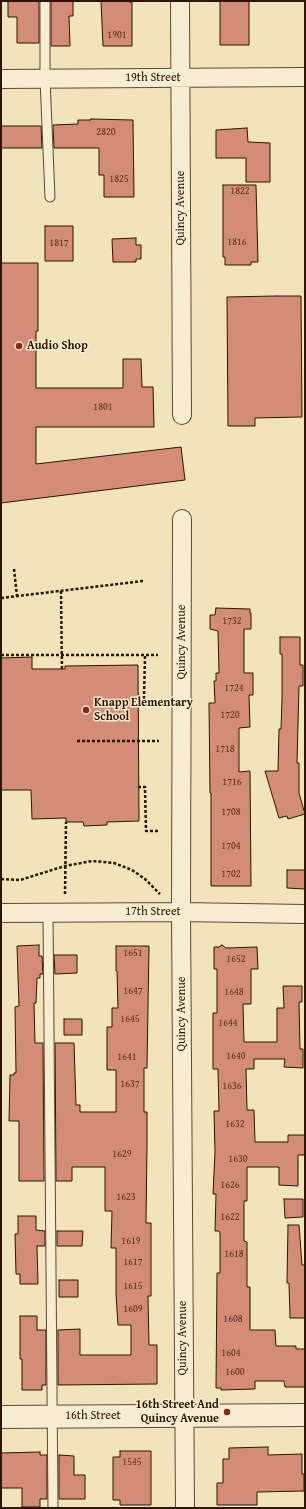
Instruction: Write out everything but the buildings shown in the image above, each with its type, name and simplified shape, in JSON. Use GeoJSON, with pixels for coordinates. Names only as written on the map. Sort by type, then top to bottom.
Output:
{"type":"FeatureCollection","features":[{"type":"Feature","properties":{"kind":"street","name":"Quincy Avenue"},"geometry":{"type":"LineString","coordinates":[[180,1],[182,415]]}},
{"type":"Feature","properties":{"kind":"street","name":"19th Street"},"geometry":{"type":"LineString","coordinates":[[1,79],[305,77]]}},
{"type":"Feature","properties":{"kind":"street","name":"Quincy Avenue"},"geometry":{"type":"LineString","coordinates":[[182,519],[181,912],[185,1508]]}},
{"type":"Feature","properties":{"kind":"street","name":"17th Street"},"geometry":{"type":"LineString","coordinates":[[1,913],[181,912],[305,914]]}},
{"type":"Feature","properties":{"kind":"street","name":"16th Street"},"geometry":{"type":"LineString","coordinates":[[1,1417],[305,1416]]}},
{"type":"Feature","properties":{"kind":"lane"},"geometry":{"type":"LineString","coordinates":[[45,1],[50,197]]}},
{"type":"Feature","properties":{"kind":"lane"},"geometry":{"type":"LineString","coordinates":[[48,912],[53,1508]]}},
{"type":"Feature","properties":{"kind":"path"},"geometry":{"type":"LineString","coordinates":[[14,569],[17,596]]}},
{"type":"Feature","properties":{"kind":"path"},"geometry":{"type":"LineString","coordinates":[[1,598],[143,581]]}},
{"type":"Feature","properties":{"kind":"path"},"geometry":{"type":"LineString","coordinates":[[61,591],[62,672]]}},
{"type":"Feature","properties":{"kind":"path"},"geometry":{"type":"LineString","coordinates":[[1,655],[158,655]]}},
{"type":"Feature","properties":{"kind":"path"},"geometry":{"type":"LineString","coordinates":[[138,698],[144,698],[145,656]]}},
{"type":"Feature","properties":{"kind":"path"},"geometry":{"type":"LineString","coordinates":[[77,741],[159,741]]}},
{"type":"Feature","properties":{"kind":"path"},"geometry":{"type":"LineString","coordinates":[[138,787],[145,787],[146,831],[159,831]]}},
{"type":"Feature","properties":{"kind":"path"},"geometry":{"type":"LineString","coordinates":[[65,894],[66,822]]}},
{"type":"Feature","properties":{"kind":"path"},"geometry":{"type":"LineString","coordinates":[[1,879],[20,880],[66,866],[92,861],[114,863],[132,870],[146,879],[160,894]]}},
{"type":"Feature","properties":{"kind":"place","name":"Audio Shop"},"geometry":{"type":"Point","coordinates":[19,346]}},
{"type":"Feature","properties":{"kind":"place","name":"Knapp Elementary School"},"geometry":{"type":"Point","coordinates":[86,710]}},
{"type":"Feature","properties":{"kind":"place","name":"16th Street And Quincy Avenue"},"geometry":{"type":"Point","coordinates":[227,1412]}}]}
